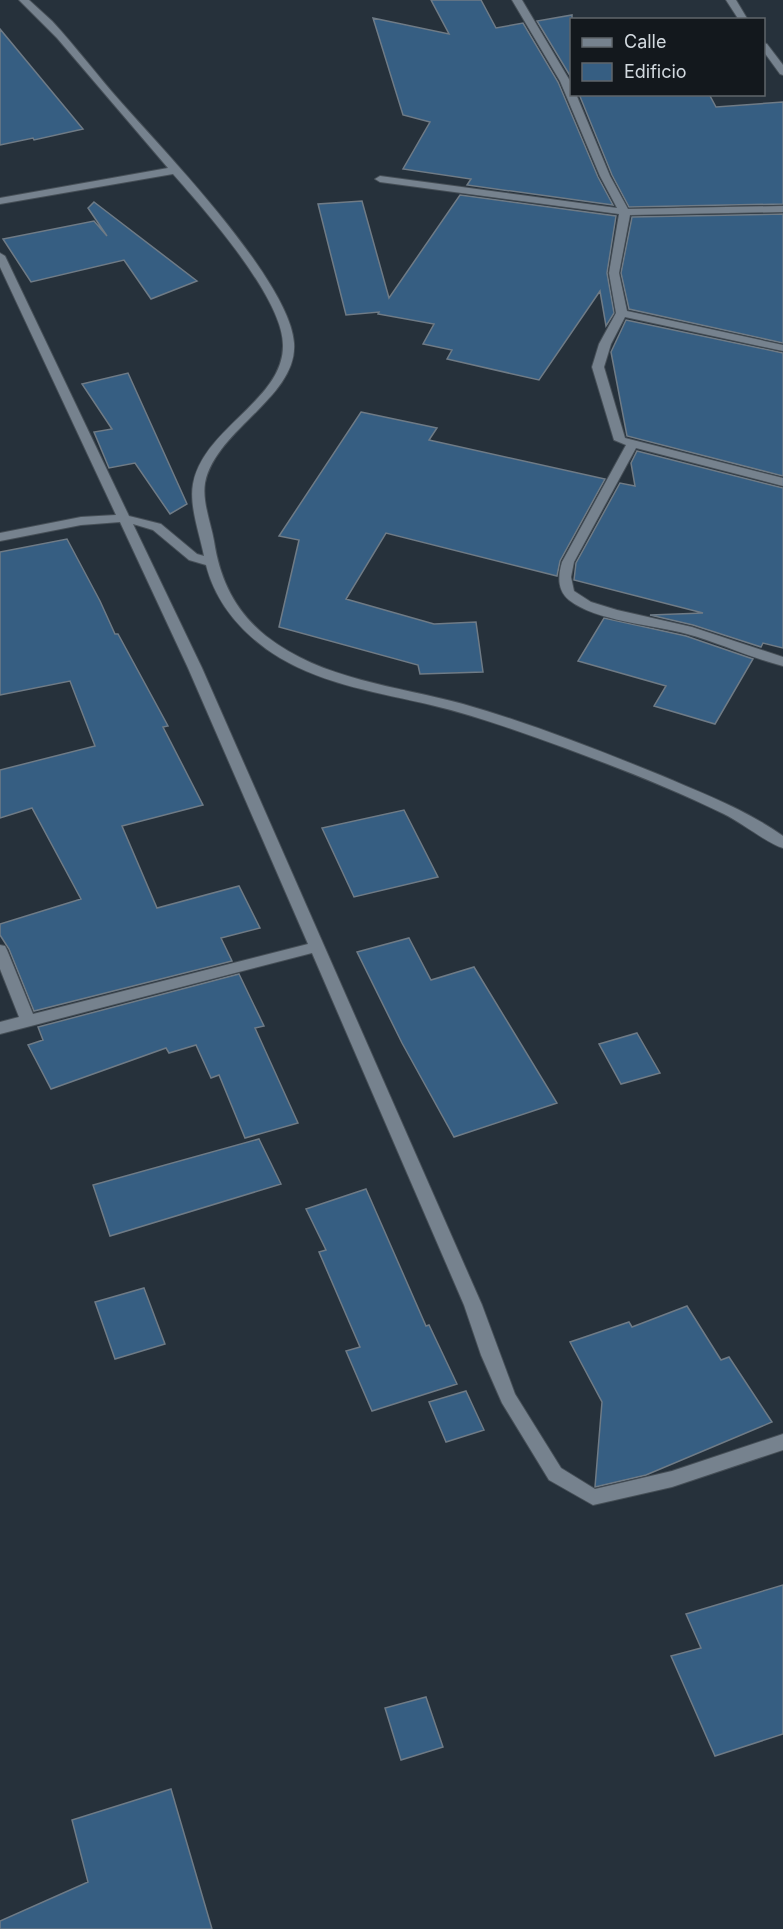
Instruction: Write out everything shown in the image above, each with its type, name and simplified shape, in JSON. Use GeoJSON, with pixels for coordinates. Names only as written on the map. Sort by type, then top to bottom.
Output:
{"type":"FeatureCollection","features":[{"type":"Feature","properties":{"kind":"street"},"geometry":{"type":"LineString","coordinates":[[24,0],[65,39],[115,101],[176,170],[242,254],[282,314],[289,344],[279,375],[268,392],[232,426],[216,446],[199,485],[210,562],[226,601],[241,620],[259,637],[286,655],[317,671],[352,683],[454,706],[562,740],[711,802],[745,819],[783,843]]}},
{"type":"Feature","properties":{"kind":"street"},"geometry":{"type":"LineString","coordinates":[[517,0],[570,93]]}},
{"type":"Feature","properties":{"kind":"street"},"geometry":{"type":"LineString","coordinates":[[731,0],[743,18]]}},
{"type":"Feature","properties":{"kind":"street"},"geometry":{"type":"LineString","coordinates":[[765,47],[783,72]]}},
{"type":"Feature","properties":{"kind":"street"},"geometry":{"type":"LineString","coordinates":[[571,96],[605,176],[625,212],[614,273],[622,313],[605,344],[598,367],[620,440],[783,483]]}},
{"type":"Feature","properties":{"kind":"street"},"geometry":{"type":"LineString","coordinates":[[0,201],[176,170]]}},
{"type":"Feature","properties":{"kind":"street"},"geometry":{"type":"LineString","coordinates":[[380,179],[625,212],[783,209]]}},
{"type":"Feature","properties":{"kind":"street"},"geometry":{"type":"LineString","coordinates":[[0,256],[195,668],[473,1305],[508,1398],[555,1474],[593,1497],[672,1479],[783,1442]]}},
{"type":"Feature","properties":{"kind":"street"},"geometry":{"type":"LineString","coordinates":[[622,313],[783,348]]}},
{"type":"Feature","properties":{"kind":"street"},"geometry":{"type":"LineString","coordinates":[[633,443],[568,562],[563,576],[567,589],[574,599],[597,608],[690,631],[783,662]]}},
{"type":"Feature","properties":{"kind":"street"},"geometry":{"type":"LineString","coordinates":[[0,537],[81,521],[124,518],[158,527],[193,557],[210,562]]}},
{"type":"Feature","properties":{"kind":"street"},"geometry":{"type":"LineString","coordinates":[[0,1028],[316,947]]}},
{"type":"Feature","properties":{"kind":"street"},"geometry":{"type":"LineString","coordinates":[[0,950],[28,1020]]}},
{"type":"Feature","properties":{"kind":"building"},"geometry":{"type":"Polygon","coordinates":[[[431,0],[481,0],[496,28],[523,23],[558,82],[598,177],[613,205],[467,185],[471,179],[403,169],[430,122],[403,115],[373,18],[449,34],[431,0]]]}},
{"type":"Feature","properties":{"kind":"building"},"geometry":{"type":"Polygon","coordinates":[[[572,15],[570,18],[570,76],[537,21],[572,15]]]}},
{"type":"Feature","properties":{"kind":"building"},"geometry":{"type":"Polygon","coordinates":[[[0,29],[83,129],[0,145],[0,29]]]}},
{"type":"Feature","properties":{"kind":"building"},"geometry":{"type":"Polygon","coordinates":[[[580,96],[710,96],[716,107],[783,102],[783,204],[629,207],[612,175],[580,96]]]}},
{"type":"Feature","properties":{"kind":"building"},"geometry":{"type":"Polygon","coordinates":[[[460,195],[616,216],[607,273],[614,313],[606,326],[600,291],[539,380],[447,359],[452,350],[423,344],[434,324],[378,314],[379,312],[346,315],[318,204],[362,201],[389,298],[460,195]]]}},
{"type":"Feature","properties":{"kind":"building"},"geometry":{"type":"Polygon","coordinates":[[[94,202],[197,281],[151,299],[124,260],[31,282],[3,239],[94,221],[107,236],[88,208],[94,202]]]}},
{"type":"Feature","properties":{"kind":"building"},"geometry":{"type":"Polygon","coordinates":[[[783,214],[783,343],[629,309],[621,273],[632,217],[783,214]]]}},
{"type":"Feature","properties":{"kind":"building"},"geometry":{"type":"Polygon","coordinates":[[[626,320],[783,353],[783,476],[627,436],[611,352],[626,320]]]}},
{"type":"Feature","properties":{"kind":"building"},"geometry":{"type":"Polygon","coordinates":[[[128,373],[187,504],[170,514],[135,463],[109,468],[94,432],[112,429],[82,384],[128,373]]]}},
{"type":"Feature","properties":{"kind":"building"},"geometry":{"type":"Polygon","coordinates":[[[361,412],[437,428],[429,440],[605,479],[560,561],[557,576],[386,533],[346,599],[434,624],[476,622],[483,672],[420,674],[418,665],[279,627],[299,540],[279,536],[361,412]]]}},
{"type":"Feature","properties":{"kind":"building"},"geometry":{"type":"Polygon","coordinates":[[[637,451],[783,488],[783,648],[763,643],[761,647],[693,625],[650,615],[703,613],[574,580],[576,563],[620,483],[635,486],[631,463],[637,451]]]}},
{"type":"Feature","properties":{"kind":"building"},"geometry":{"type":"Polygon","coordinates":[[[67,539],[115,634],[118,634],[168,726],[163,727],[203,805],[122,826],[157,908],[239,886],[260,928],[221,938],[232,961],[34,1011],[9,949],[0,935],[0,924],[81,899],[32,808],[0,818],[0,770],[95,746],[70,681],[0,695],[0,552],[67,539]]]}},
{"type":"Feature","properties":{"kind":"building"},"geometry":{"type":"Polygon","coordinates":[[[604,618],[686,636],[753,659],[715,724],[654,706],[666,686],[578,661],[604,618]]]}},
{"type":"Feature","properties":{"kind":"building"},"geometry":{"type":"Polygon","coordinates":[[[404,810],[438,877],[354,897],[322,828],[404,810]]]}},
{"type":"Feature","properties":{"kind":"building"},"geometry":{"type":"Polygon","coordinates":[[[409,938],[431,980],[474,967],[557,1103],[454,1137],[402,1043],[357,952],[409,938]]]}},
{"type":"Feature","properties":{"kind":"building"},"geometry":{"type":"Polygon","coordinates":[[[239,974],[264,1026],[255,1028],[298,1123],[245,1138],[219,1075],[211,1078],[196,1045],[169,1053],[166,1048],[51,1089],[28,1045],[43,1040],[38,1027],[239,974]]]}},
{"type":"Feature","properties":{"kind":"building"},"geometry":{"type":"Polygon","coordinates":[[[637,1033],[660,1073],[621,1084],[599,1044],[637,1033]]]}},
{"type":"Feature","properties":{"kind":"building"},"geometry":{"type":"Polygon","coordinates":[[[259,1139],[281,1184],[110,1236],[93,1185],[259,1139]]]}},
{"type":"Feature","properties":{"kind":"building"},"geometry":{"type":"Polygon","coordinates":[[[366,1189],[426,1326],[429,1325],[457,1384],[372,1411],[346,1351],[360,1347],[319,1252],[326,1250],[306,1209],[366,1189]]]}},
{"type":"Feature","properties":{"kind":"building"},"geometry":{"type":"Polygon","coordinates":[[[144,1288],[165,1344],[115,1359],[95,1302],[144,1288]]]}},
{"type":"Feature","properties":{"kind":"building"},"geometry":{"type":"Polygon","coordinates":[[[687,1306],[721,1360],[729,1357],[772,1422],[646,1475],[595,1487],[602,1402],[570,1342],[629,1322],[632,1327],[687,1306]]]}},
{"type":"Feature","properties":{"kind":"building"},"geometry":{"type":"Polygon","coordinates":[[[466,1391],[484,1430],[446,1442],[429,1402],[466,1391]]]}},
{"type":"Feature","properties":{"kind":"building"},"geometry":{"type":"Polygon","coordinates":[[[783,1585],[783,1734],[715,1756],[671,1656],[701,1648],[686,1614],[783,1585]]]}},
{"type":"Feature","properties":{"kind":"building"},"geometry":{"type":"Polygon","coordinates":[[[426,1697],[443,1747],[401,1760],[385,1708],[426,1697]]]}},
{"type":"Feature","properties":{"kind":"building"},"geometry":{"type":"Polygon","coordinates":[[[171,1789],[212,1929],[0,1929],[0,1921],[88,1882],[72,1820],[171,1789]]]}}]}
